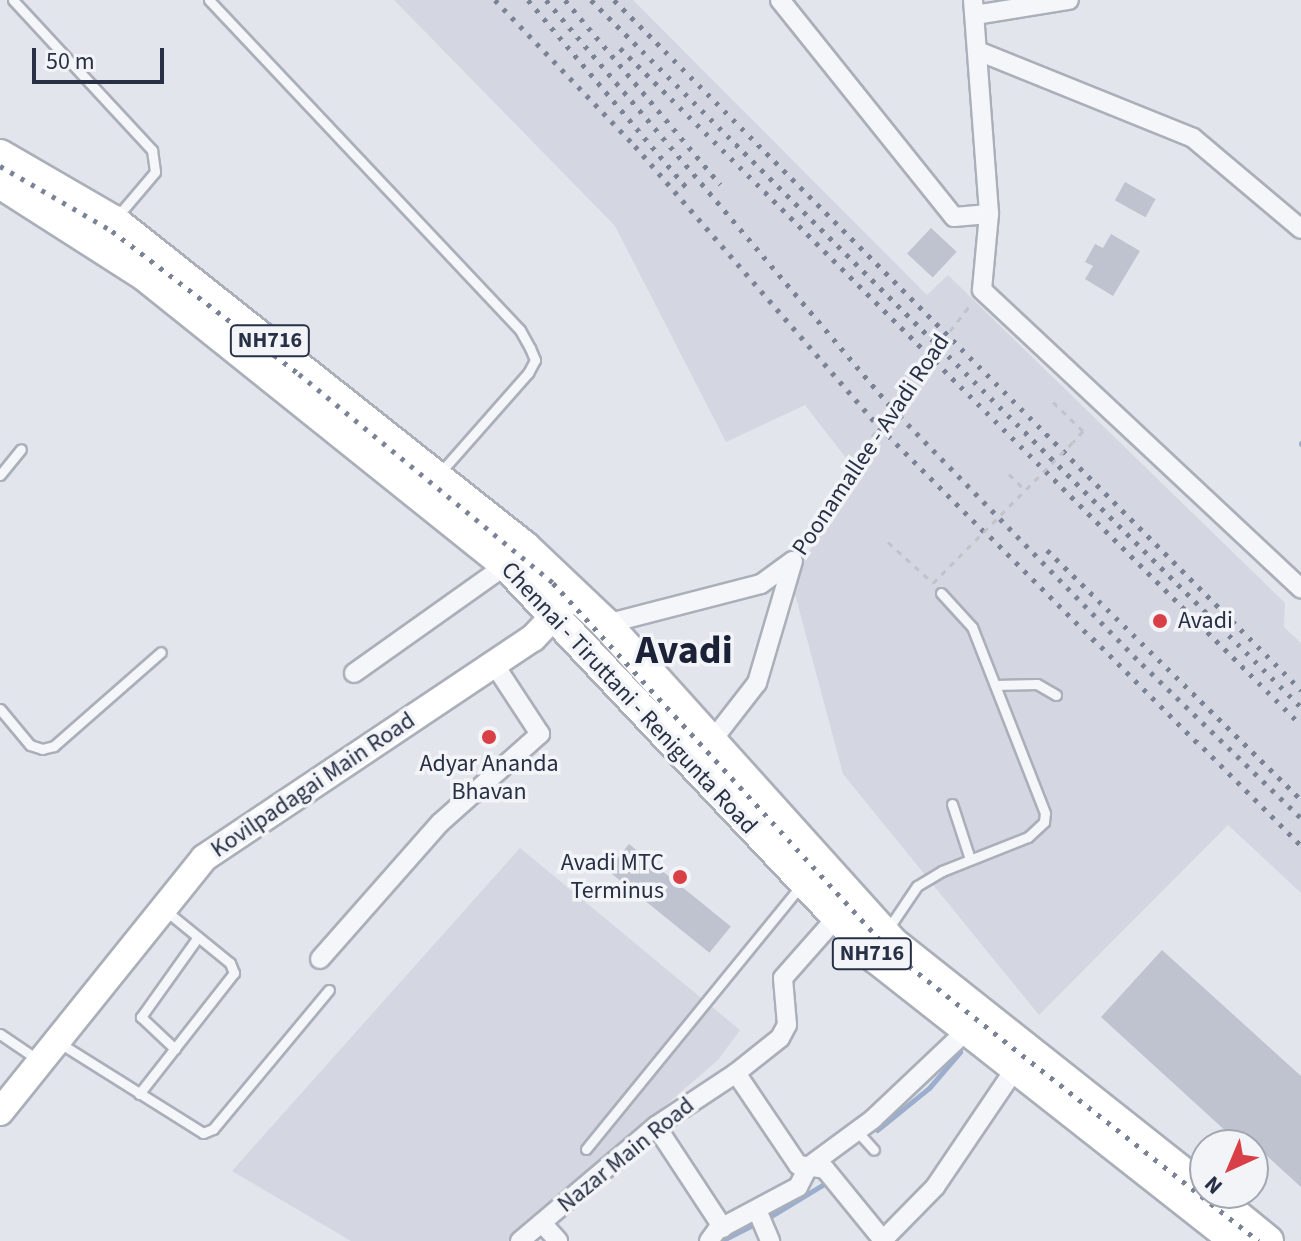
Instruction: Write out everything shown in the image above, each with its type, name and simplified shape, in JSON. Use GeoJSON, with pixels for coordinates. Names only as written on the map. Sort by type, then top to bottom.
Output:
{"type":"FeatureCollection","features":[{"type":"Feature","properties":{"kind":"highway","name":"Chennai - Tiruttani - Renigunta Road"},"geometry":{"type":"LineString","coordinates":[[0,155],[114,221],[515,556],[575,594],[606,624],[711,742],[810,874],[836,918],[876,958],[1236,1241]]}},
{"type":"Feature","properties":{"kind":"highway","name":"Chennai - Tiruttani - Renigunta Road"},"geometry":{"type":"LineString","coordinates":[[0,183],[144,275],[429,486]]}},
{"type":"Feature","properties":{"kind":"highway","name":"Chennai - Tiruttani - Renigunta Road"},"geometry":{"type":"LineString","coordinates":[[515,556],[555,617],[810,874],[1189,1178]]}},
{"type":"Feature","properties":{"kind":"highway","name":"Chennai - Tiruttani - Renigunta Road"},"geometry":{"type":"LineString","coordinates":[[1228,1209],[1268,1241]]}},
{"type":"Feature","properties":{"kind":"main road","name":"Kovilpadagai Main Road"},"geometry":{"type":"LineString","coordinates":[[0,1112],[204,858],[533,638],[575,594]]}},
{"type":"Feature","properties":{"kind":"street"},"geometry":{"type":"LineString","coordinates":[[780,0],[954,217],[989,214]]}},
{"type":"Feature","properties":{"kind":"street"},"geometry":{"type":"LineString","coordinates":[[1069,0],[974,8],[989,214],[982,290],[1301,588]]}},
{"type":"Feature","properties":{"kind":"street"},"geometry":{"type":"LineString","coordinates":[[978,51],[1193,138],[1301,229]]}},
{"type":"Feature","properties":{"kind":"street"},"geometry":{"type":"LineString","coordinates":[[354,673],[515,556]]}},
{"type":"Feature","properties":{"kind":"street"},"geometry":{"type":"LineString","coordinates":[[711,742],[757,683],[793,561]]}},
{"type":"Feature","properties":{"kind":"street","name":"Poonamallee - Avadi Road"},"geometry":{"type":"LineString","coordinates":[[606,624],[761,584],[793,561]]}},
{"type":"Feature","properties":{"kind":"street"},"geometry":{"type":"LineString","coordinates":[[320,959],[440,823],[540,734],[494,664]]}},
{"type":"Feature","properties":{"kind":"street","name":"Nazar Main Road"},"geometry":{"type":"LineString","coordinates":[[520,1241],[656,1126],[736,1073],[780,1038],[787,1025],[783,978],[836,918]]}},
{"type":"Feature","properties":{"kind":"street"},"geometry":{"type":"LineString","coordinates":[[656,1126],[716,1234],[764,1226],[798,1187],[803,1166],[857,1131],[919,1079],[967,1030]]}},
{"type":"Feature","properties":{"kind":"street"},"geometry":{"type":"LineString","coordinates":[[736,1073],[803,1166],[825,1169],[883,1241],[935,1187],[1015,1069]]}},
{"type":"Feature","properties":{"kind":"street"},"geometry":{"type":"LineString","coordinates":[[542,1223],[558,1241]]}},
{"type":"Feature","properties":{"kind":"lane"},"geometry":{"type":"LineString","coordinates":[[13,0],[152,150],[155,172],[114,221]]}},
{"type":"Feature","properties":{"kind":"lane"},"geometry":{"type":"LineString","coordinates":[[209,0],[499,308],[530,348],[535,360],[528,373],[429,486]]}},
{"type":"Feature","properties":{"kind":"lane"},"geometry":{"type":"LineString","coordinates":[[0,475],[21,449]]}},
{"type":"Feature","properties":{"kind":"lane"},"geometry":{"type":"LineString","coordinates":[[885,935],[896,910],[917,886],[942,871],[1036,833],[1045,813],[972,627],[941,593]]}},
{"type":"Feature","properties":{"kind":"lane"},"geometry":{"type":"LineString","coordinates":[[0,709],[30,745],[42,749],[54,746],[161,652]]}},
{"type":"Feature","properties":{"kind":"lane"},"geometry":{"type":"LineString","coordinates":[[995,685],[1037,684],[1056,695]]}},
{"type":"Feature","properties":{"kind":"lane"},"geometry":{"type":"LineString","coordinates":[[952,804],[970,859]]}},
{"type":"Feature","properties":{"kind":"lane"},"geometry":{"type":"LineString","coordinates":[[586,1149],[810,874]]}},
{"type":"Feature","properties":{"kind":"lane"},"geometry":{"type":"LineString","coordinates":[[139,1094],[234,973],[230,963],[163,908]]}},
{"type":"Feature","properties":{"kind":"lane"},"geometry":{"type":"LineString","coordinates":[[175,1049],[141,1017],[198,937]]}},
{"type":"Feature","properties":{"kind":"lane"},"geometry":{"type":"LineString","coordinates":[[0,1034],[47,1050],[139,1094],[198,1132],[208,1132],[329,990]]}},
{"type":"Feature","properties":{"kind":"lane"},"geometry":{"type":"LineString","coordinates":[[857,1131],[874,1150]]}},
{"type":"Feature","properties":{"kind":"path","name":"Poonamallee - Avadi Road"},"geometry":{"type":"LineString","coordinates":[[793,561],[891,407],[982,290]]}},
{"type":"Feature","properties":{"kind":"path"},"geometry":{"type":"LineString","coordinates":[[888,542],[933,583],[1083,431],[1053,402]]}},
{"type":"Feature","properties":{"kind":"path"},"geometry":{"type":"LineString","coordinates":[[1009,474],[1025,490]]}},
{"type":"Feature","properties":{"kind":"shaded area"},"geometry":{"type":"Polygon","coordinates":[[[394,0],[633,0],[927,295],[948,275],[1285,603],[1284,627],[1301,643],[1301,893],[1228,825],[1039,1015],[843,774],[791,579],[859,475],[805,405],[726,442],[615,226],[394,0]]]}},
{"type":"Feature","properties":{"kind":"shaded area"},"geometry":{"type":"Polygon","coordinates":[[[520,848],[740,1030],[718,1060],[508,1241],[351,1241],[232,1171],[520,848]]]}},
{"type":"Feature","properties":{"kind":"building"},"geometry":{"type":"Polygon","coordinates":[[[1125,182],[1156,199],[1145,217],[1115,200],[1125,182]]]}},
{"type":"Feature","properties":{"kind":"building"},"geometry":{"type":"Polygon","coordinates":[[[931,228],[957,252],[933,277],[907,254],[931,228]]]}},
{"type":"Feature","properties":{"kind":"building"},"geometry":{"type":"Polygon","coordinates":[[[1111,234],[1140,251],[1113,296],[1085,279],[1093,266],[1085,262],[1095,244],[1103,248],[1111,234]]]}},
{"type":"Feature","properties":{"kind":"building"},"geometry":{"type":"Polygon","coordinates":[[[629,844],[731,926],[709,953],[608,870],[629,844]]]}},
{"type":"Feature","properties":{"kind":"building"},"geometry":{"type":"Polygon","coordinates":[[[1162,950],[1301,1076],[1301,1187],[1269,1158],[1269,1129],[1224,1129],[1101,1017],[1162,950]]]}},
{"type":"Feature","properties":{"kind":"waterway"},"geometry":{"type":"LineString","coordinates":[[877,1130],[929,1088],[960,1052]]}},
{"type":"Feature","properties":{"kind":"waterway"},"geometry":{"type":"LineString","coordinates":[[766,1219],[824,1184]]}},
{"type":"Feature","properties":{"kind":"waterway"},"geometry":{"type":"LineString","coordinates":[[725,1239],[757,1223]]}},
{"type":"Feature","properties":{"kind":"railway"},"geometry":{"type":"LineString","coordinates":[[495,0],[635,146],[879,427],[1301,845]]}},
{"type":"Feature","properties":{"kind":"railway"},"geometry":{"type":"LineString","coordinates":[[528,0],[688,189]]}},
{"type":"Feature","properties":{"kind":"railway"},"geometry":{"type":"LineString","coordinates":[[546,0],[891,407],[1142,664],[1301,818]]}},
{"type":"Feature","properties":{"kind":"railway"},"geometry":{"type":"LineString","coordinates":[[565,0],[720,184]]}},
{"type":"Feature","properties":{"kind":"railway"},"geometry":{"type":"LineString","coordinates":[[591,0],[1301,707]]}},
{"type":"Feature","properties":{"kind":"railway"},"geometry":{"type":"LineString","coordinates":[[614,0],[1301,690]]}},
{"type":"Feature","properties":{"kind":"railway"},"geometry":{"type":"LineString","coordinates":[[620,48],[1301,725]]}},
{"type":"Feature","properties":{"kind":"railway"},"geometry":{"type":"LineString","coordinates":[[0,166],[112,231],[299,374],[553,583],[890,951],[1259,1241]]}},
{"type":"Feature","properties":{"kind":"railway"},"geometry":{"type":"LineString","coordinates":[[1047,550],[1301,800]]}},
{"type":"Feature","properties":{"kind":"place","name":"Avadi"},"geometry":{"type":"Point","coordinates":[1160,621]}},
{"type":"Feature","properties":{"kind":"place","name":"Adyar Ananda Bhavan"},"geometry":{"type":"Point","coordinates":[489,737]}},
{"type":"Feature","properties":{"kind":"place","name":"Avadi MTC Terminus"},"geometry":{"type":"Point","coordinates":[680,877]}},
{"type":"Feature","properties":{"kind":"district","name":"Avadi"},"geometry":{"type":"Point","coordinates":[684,651]}}]}
